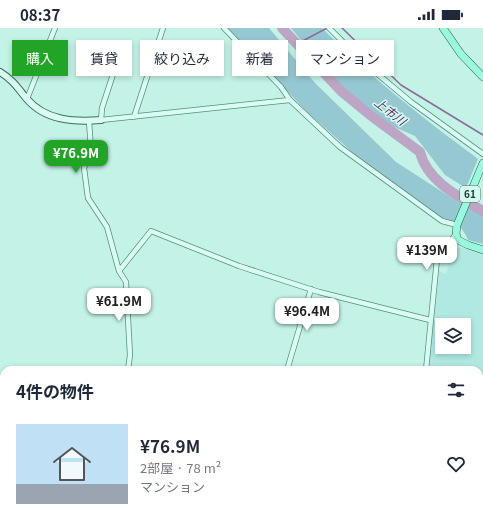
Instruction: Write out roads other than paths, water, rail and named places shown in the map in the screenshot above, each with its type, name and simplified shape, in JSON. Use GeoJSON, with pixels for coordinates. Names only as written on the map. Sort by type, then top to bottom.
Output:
{"type":"FeatureCollection","features":[{"type":"Feature","properties":{"kind":"main road"},"geometry":{"type":"LineString","coordinates":[[443,28],[461,54],[483,77]]}},
{"type":"Feature","properties":{"kind":"main road","name":"61"},"geometry":{"type":"LineString","coordinates":[[456,234],[457,225],[483,163]]}},
{"type":"Feature","properties":{"kind":"main road"},"geometry":{"type":"LineString","coordinates":[[456,234],[458,240],[468,246],[483,250]]}},
{"type":"Feature","properties":{"kind":"street"},"geometry":{"type":"LineString","coordinates":[[27,99],[54,28]]}},
{"type":"Feature","properties":{"kind":"street"},"geometry":{"type":"LineString","coordinates":[[134,117],[162,28]]}},
{"type":"Feature","properties":{"kind":"street"},"geometry":{"type":"LineString","coordinates":[[224,28],[281,87],[290,100],[340,147],[442,221],[457,225]]}},
{"type":"Feature","properties":{"kind":"street"},"geometry":{"type":"LineString","coordinates":[[329,28],[362,62],[411,102],[483,154]]}},
{"type":"Feature","properties":{"kind":"street"},"geometry":{"type":"LineString","coordinates":[[0,72],[16,84],[27,99],[39,110],[48,116],[65,120],[101,120],[290,100]]}},
{"type":"Feature","properties":{"kind":"street"},"geometry":{"type":"LineString","coordinates":[[101,120],[102,108],[112,76]]}},
{"type":"Feature","properties":{"kind":"street"},"geometry":{"type":"LineString","coordinates":[[89,121],[91,149],[84,168],[88,198],[106,227],[119,271],[126,282],[130,355],[129,366]]}},
{"type":"Feature","properties":{"kind":"street"},"geometry":{"type":"LineString","coordinates":[[119,271],[151,231],[238,266],[311,289],[430,320]]}},
{"type":"Feature","properties":{"kind":"street"},"geometry":{"type":"LineString","coordinates":[[426,366],[437,259],[456,234]]}},
{"type":"Feature","properties":{"kind":"street"},"geometry":{"type":"LineString","coordinates":[[288,366],[311,289]]}},
{"type":"Feature","properties":{"kind":"waterway","name":"上市川"},"geometry":{"type":"LineString","coordinates":[[282,28],[342,92],[420,152],[429,171],[437,180],[454,194],[483,211]]}},
{"type":"Feature","properties":{"kind":"waterway"},"geometry":{"type":"LineString","coordinates":[[304,40],[327,28]]}},
{"type":"Feature","properties":{"kind":"waterway"},"geometry":{"type":"LineString","coordinates":[[342,28],[401,85],[483,135]]}}]}
